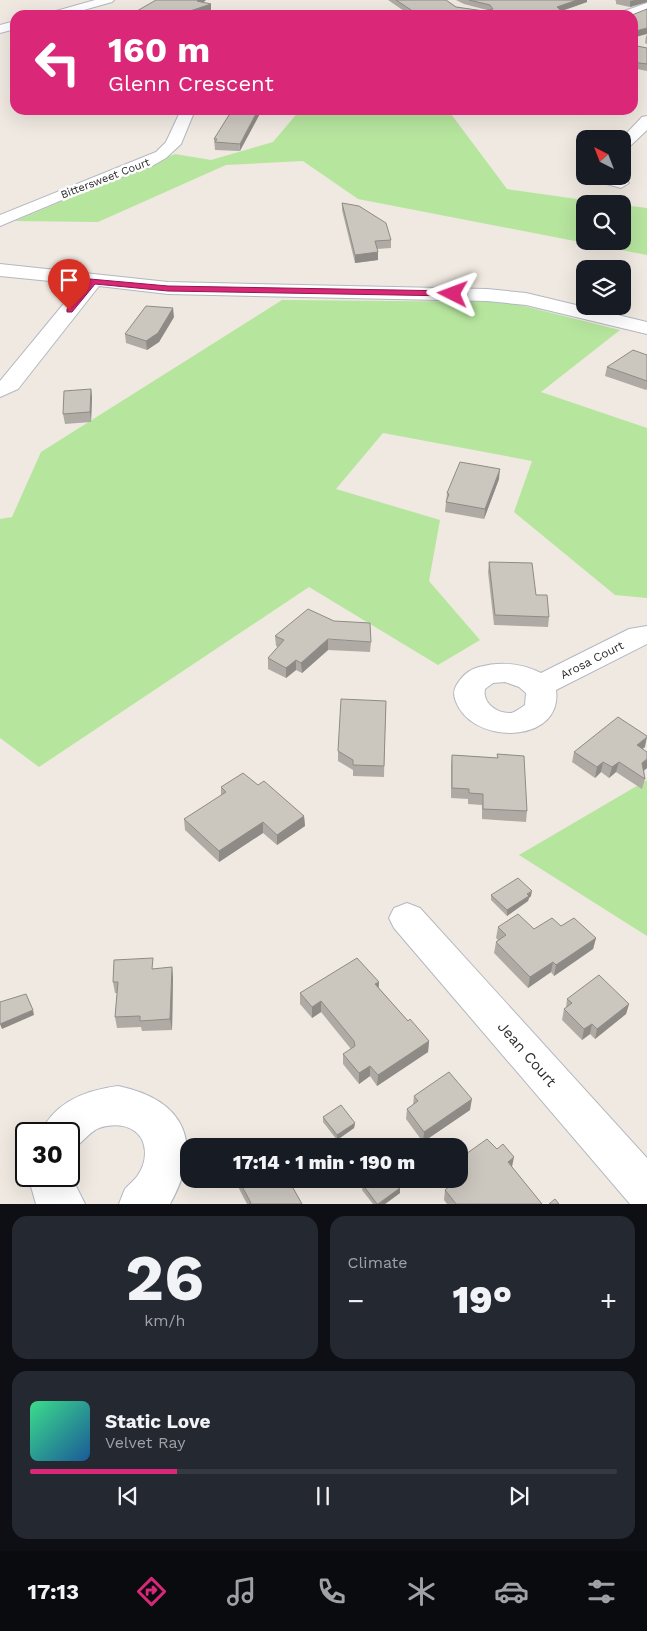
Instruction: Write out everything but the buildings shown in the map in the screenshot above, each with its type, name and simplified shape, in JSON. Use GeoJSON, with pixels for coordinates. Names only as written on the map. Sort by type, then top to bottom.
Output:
{"type":"FeatureCollection","features":[{"type":"Feature","properties":{"kind":"street"},"geometry":{"type":"LineString","coordinates":[[71,10],[108,0]]}},
{"type":"Feature","properties":{"kind":"street"},"geometry":{"type":"LineString","coordinates":[[635,10],[647,6]]}},
{"type":"Feature","properties":{"kind":"street","name":"Bittersweet Court"},"geometry":{"type":"LineString","coordinates":[[0,221],[87,184],[146,163],[161,155],[173,144],[186,115]]}},
{"type":"Feature","properties":{"kind":"street"},"geometry":{"type":"LineString","coordinates":[[631,138],[647,120]]}},
{"type":"Feature","properties":{"kind":"street"},"geometry":{"type":"LineString","coordinates":[[0,270],[168,288],[487,295],[526,299],[647,328]]}},
{"type":"Feature","properties":{"kind":"street"},"geometry":{"type":"LineString","coordinates":[[0,390],[10,384],[93,281]]}},
{"type":"Feature","properties":{"kind":"street","name":"Arosa Court"},"geometry":{"type":"LineString","coordinates":[[538,686],[558,678],[639,636],[647,635]]}},
{"type":"Feature","properties":{"kind":"street","name":"Jean Court"},"geometry":{"type":"LineString","coordinates":[[407,918],[647,1190]]}},
{"type":"Feature","properties":{"kind":"street"},"geometry":{"type":"LineString","coordinates":[[71,1122],[85,1112],[104,1106],[123,1105],[139,1109],[153,1120],[162,1134],[166,1150],[165,1168],[157,1186],[141,1204]]}},
{"type":"Feature","properties":{"kind":"street"},"geometry":{"type":"LineString","coordinates":[[52,1187],[55,1196],[63,1204]]}},
{"type":"Feature","properties":{"kind":"green space"},"geometry":{"type":"Polygon","coordinates":[[[296,115],[452,115],[507,189],[576,199],[576,241],[358,199],[303,161],[226,165],[98,222],[15,221],[175,154],[211,160],[273,142],[296,115]]]}},
{"type":"Feature","properties":{"kind":"green space"},"geometry":{"type":"Polygon","coordinates":[[[631,206],[647,208],[647,255],[621,250],[631,250],[631,206]]]}},
{"type":"Feature","properties":{"kind":"green space"},"geometry":{"type":"Polygon","coordinates":[[[282,300],[508,302],[620,330],[541,392],[647,428],[647,598],[615,595],[514,512],[532,461],[383,433],[336,489],[440,520],[429,581],[480,640],[438,665],[309,587],[39,767],[0,738],[0,519],[12,517],[41,452],[282,300]]]}},
{"type":"Feature","properties":{"kind":"green space"},"geometry":{"type":"Polygon","coordinates":[[[647,780],[647,936],[519,855],[647,780]]]}},
{"type":"Feature","properties":{"kind":"route"},"geometry":{"type":"LineString","coordinates":[[69,310],[93,281],[168,288],[453,294]]}}]}
